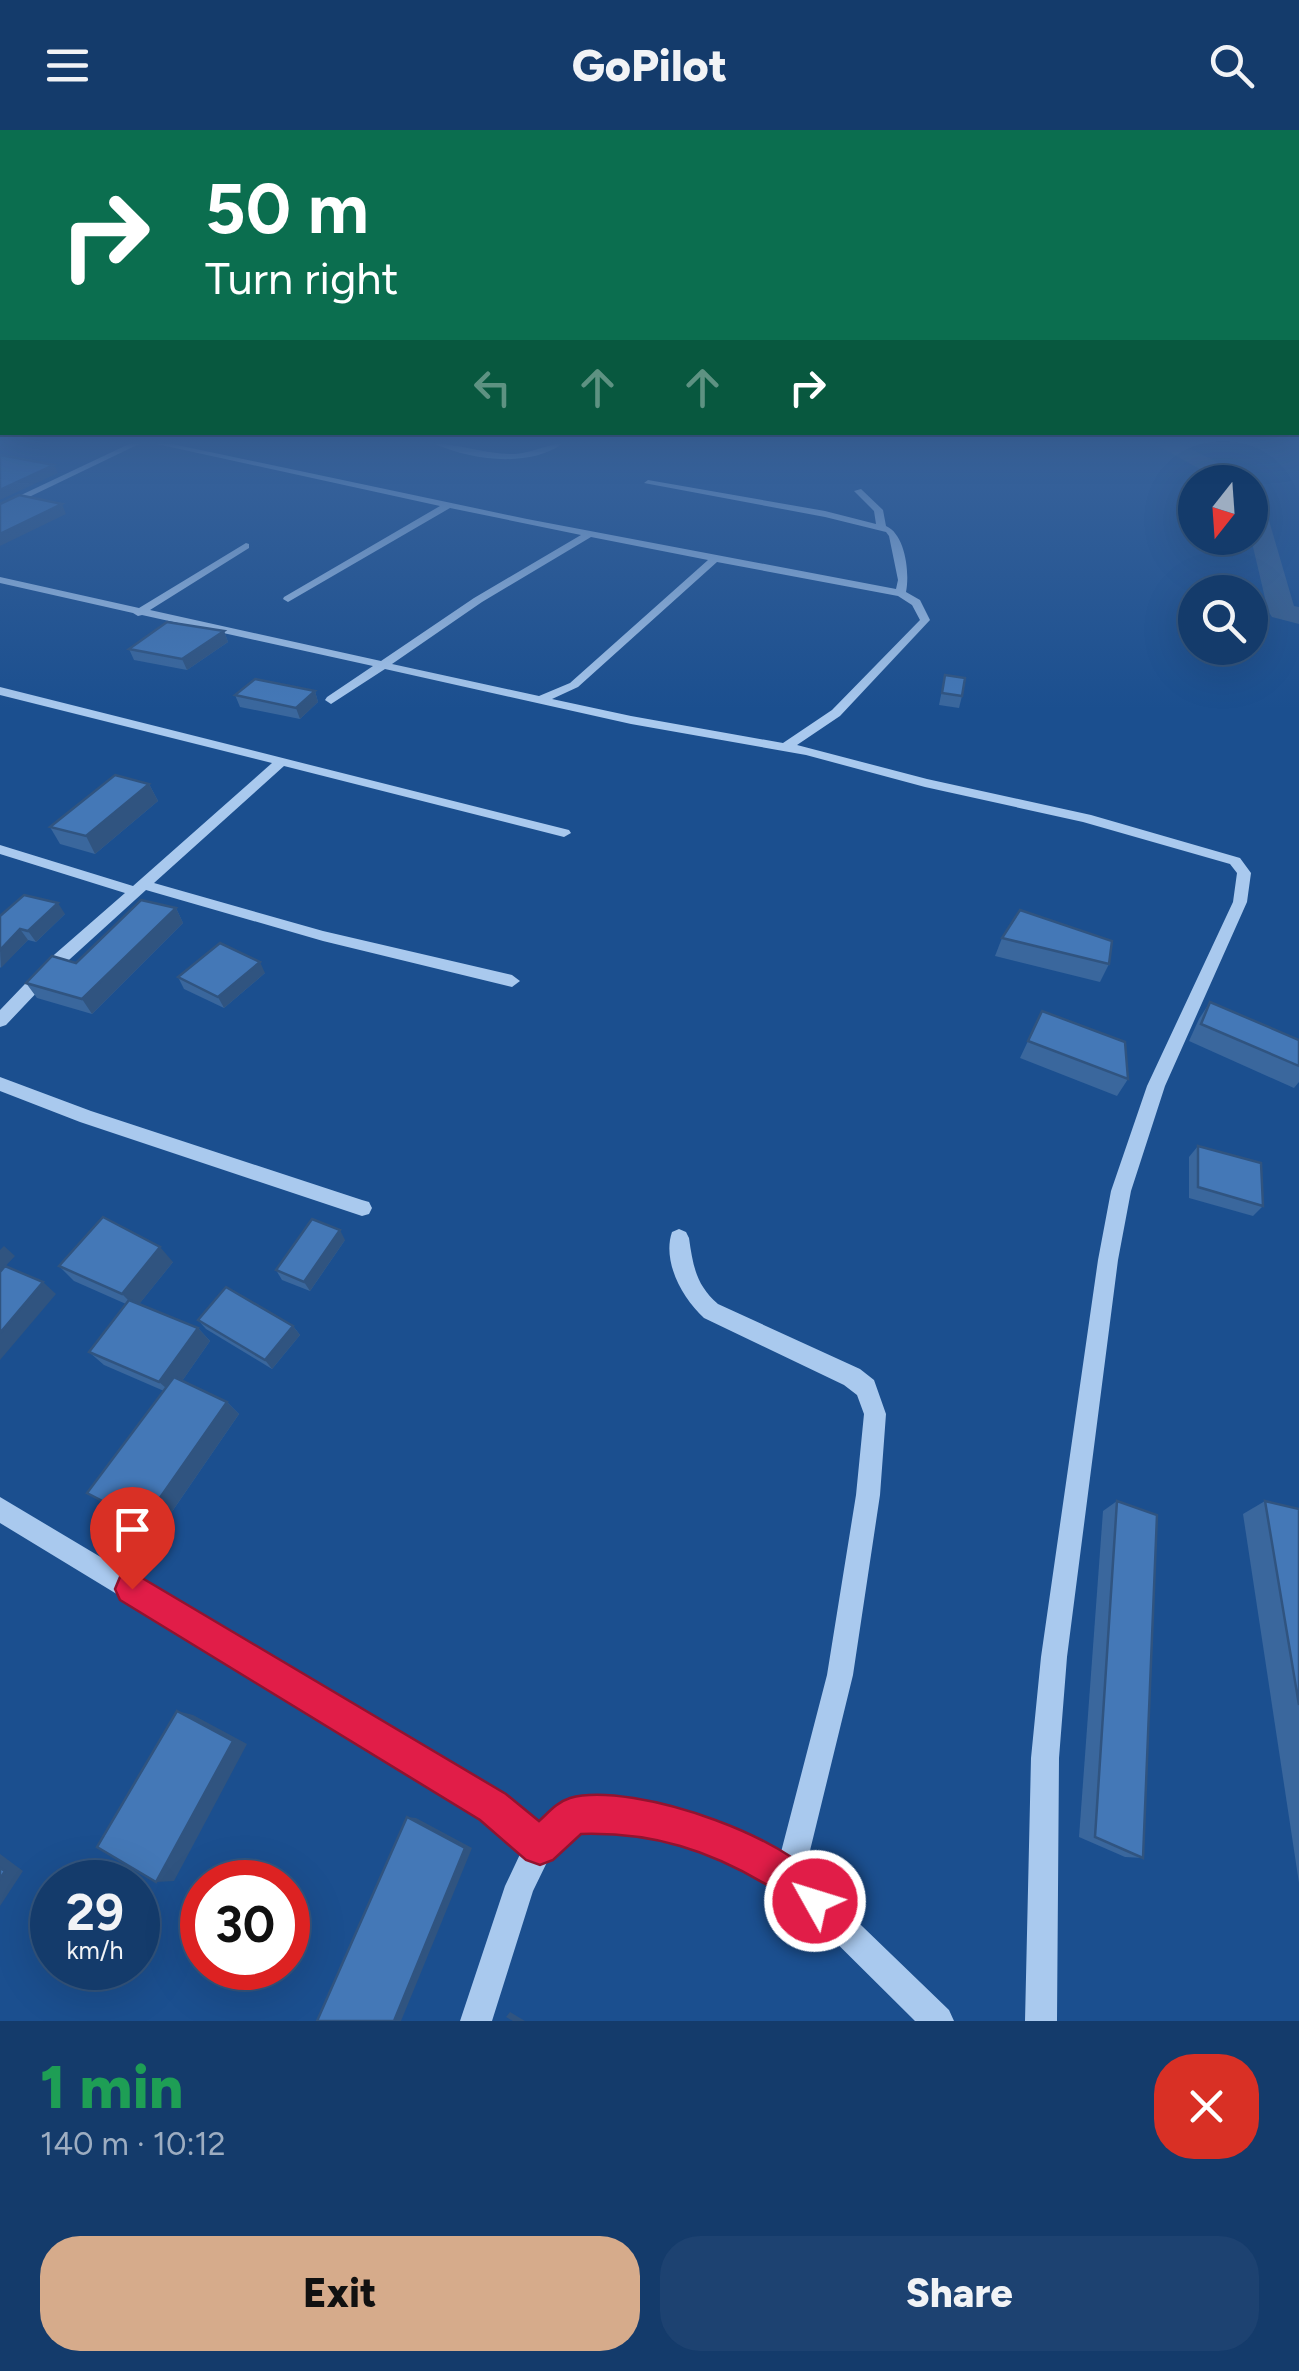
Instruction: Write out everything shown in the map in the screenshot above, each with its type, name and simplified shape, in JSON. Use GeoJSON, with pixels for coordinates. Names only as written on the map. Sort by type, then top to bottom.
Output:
{"type":"FeatureCollection","features":[{"type":"Feature","properties":{"kind":"street"},"geometry":{"type":"LineString","coordinates":[[288,599],[403,532]]}},
{"type":"Feature","properties":{"kind":"street"},"geometry":{"type":"LineString","coordinates":[[588,532],[864,588],[901,590],[918,605],[925,620],[836,712],[786,747]]}},
{"type":"Feature","properties":{"kind":"street"},"geometry":{"type":"LineString","coordinates":[[889,532],[894,535],[904,580],[901,590]]}},
{"type":"Feature","properties":{"kind":"street"},"geometry":{"type":"LineString","coordinates":[[331,700],[478,600],[592,533]]}},
{"type":"Feature","properties":{"kind":"street"},"geometry":{"type":"LineString","coordinates":[[138,613],[246,546]]}},
{"type":"Feature","properties":{"kind":"street"},"geometry":{"type":"LineString","coordinates":[[539,700],[574,685],[715,558]]}},
{"type":"Feature","properties":{"kind":"street"},"geometry":{"type":"LineString","coordinates":[[0,580],[539,700],[786,747],[1086,818],[1235,861],[1244,873],[1240,902],[1156,1086],[1120,1192],[1054,1657],[1045,1758],[1041,2021]]}},
{"type":"Feature","properties":{"kind":"street"},"geometry":{"type":"LineString","coordinates":[[0,692],[564,833]]}},
{"type":"Feature","properties":{"kind":"street"},"geometry":{"type":"LineString","coordinates":[[0,1021],[53,964],[280,762]]}},
{"type":"Feature","properties":{"kind":"street"},"geometry":{"type":"LineString","coordinates":[[0,849],[323,936],[512,981]]}},
{"type":"Feature","properties":{"kind":"street"},"geometry":{"type":"LineString","coordinates":[[0,1084],[121,1129],[362,1208]]}},
{"type":"Feature","properties":{"kind":"street"},"geometry":{"type":"LineString","coordinates":[[679,1238],[684,1283],[694,1298],[711,1311],[852,1377],[866,1388],[875,1414],[868,1495],[840,1675],[789,1876]]}},
{"type":"Feature","properties":{"kind":"street"},"geometry":{"type":"LineString","coordinates":[[0,1510],[493,1807],[540,1846]]}},
{"type":"Feature","properties":{"kind":"street"},"geometry":{"type":"LineString","coordinates":[[476,2021],[520,1886],[540,1846],[573,1815],[632,1814],[708,1836],[789,1876],[938,2021]]}},
{"type":"Feature","properties":{"kind":"building"},"geometry":{"type":"Polygon","coordinates":[[[167,622],[224,631],[182,659],[129,649],[167,622]]]}},
{"type":"Feature","properties":{"kind":"building"},"geometry":{"type":"Polygon","coordinates":[[[945,675],[965,678],[962,696],[942,693],[945,675]]]}},
{"type":"Feature","properties":{"kind":"building"},"geometry":{"type":"Polygon","coordinates":[[[255,679],[315,691],[296,708],[235,695],[255,679]]]}},
{"type":"Feature","properties":{"kind":"building"},"geometry":{"type":"Polygon","coordinates":[[[115,775],[149,784],[86,836],[50,827],[115,775]]]}},
{"type":"Feature","properties":{"kind":"building"},"geometry":{"type":"Polygon","coordinates":[[[24,895],[58,903],[28,931],[20,929],[0,950],[0,916],[24,895]]]}},
{"type":"Feature","properties":{"kind":"building"},"geometry":{"type":"Polygon","coordinates":[[[141,900],[176,908],[82,999],[26,983],[52,956],[76,963],[141,900]]]}},
{"type":"Feature","properties":{"kind":"building"},"geometry":{"type":"Polygon","coordinates":[[[1020,910],[1112,941],[1109,964],[1002,938],[1020,910]]]}},
{"type":"Feature","properties":{"kind":"building"},"geometry":{"type":"Polygon","coordinates":[[[220,943],[260,962],[218,997],[178,977],[220,943]]]}},
{"type":"Feature","properties":{"kind":"building"},"geometry":{"type":"Polygon","coordinates":[[[1210,1002],[1299,1040],[1299,1066],[1201,1024],[1210,1002]]]}},
{"type":"Feature","properties":{"kind":"building"},"geometry":{"type":"Polygon","coordinates":[[[1042,1011],[1125,1042],[1128,1079],[1028,1041],[1042,1011]]]}},
{"type":"Feature","properties":{"kind":"building"},"geometry":{"type":"Polygon","coordinates":[[[1198,1146],[1261,1163],[1263,1206],[1198,1187],[1198,1146]]]}},
{"type":"Feature","properties":{"kind":"building"},"geometry":{"type":"Polygon","coordinates":[[[103,1217],[160,1247],[122,1294],[59,1266],[103,1217]]]}},
{"type":"Feature","properties":{"kind":"building"},"geometry":{"type":"Polygon","coordinates":[[[312,1219],[340,1230],[304,1282],[276,1270],[312,1219]]]}},
{"type":"Feature","properties":{"kind":"building"},"geometry":{"type":"Polygon","coordinates":[[[5,1266],[43,1282],[0,1333],[0,1272],[5,1266]]]}},
{"type":"Feature","properties":{"kind":"building"},"geometry":{"type":"Polygon","coordinates":[[[226,1287],[293,1326],[265,1360],[198,1320],[226,1287]]]}},
{"type":"Feature","properties":{"kind":"building"},"geometry":{"type":"Polygon","coordinates":[[[129,1300],[198,1328],[159,1382],[89,1352],[129,1300]]]}},
{"type":"Feature","properties":{"kind":"building"},"geometry":{"type":"Polygon","coordinates":[[[174,1377],[227,1402],[143,1522],[87,1493],[174,1377]]]}},
{"type":"Feature","properties":{"kind":"building"},"geometry":{"type":"Polygon","coordinates":[[[1117,1501],[1157,1515],[1143,1858],[1095,1837],[1117,1501]]]}},
{"type":"Feature","properties":{"kind":"building"},"geometry":{"type":"Polygon","coordinates":[[[1265,1501],[1299,1509],[1299,1705],[1265,1501]]]}},
{"type":"Feature","properties":{"kind":"building"},"geometry":{"type":"Polygon","coordinates":[[[177,1711],[233,1741],[160,1875],[160,1860],[119,1860],[97,1847],[177,1711]]]}},
{"type":"Feature","properties":{"kind":"building"},"geometry":{"type":"Polygon","coordinates":[[[407,1817],[465,1848],[394,2021],[317,2021],[407,1817]]]}},
{"type":"Feature","properties":{"kind":"waterway"},"geometry":{"type":"LineString","coordinates":[[1267,555],[1282,611],[1299,616]]}},
{"type":"Feature","properties":{"kind":"route"},"geometry":{"type":"LineString","coordinates":[[132,1589],[493,1807],[540,1846],[573,1815],[632,1814],[708,1836],[789,1876],[815,1901]]}}]}
